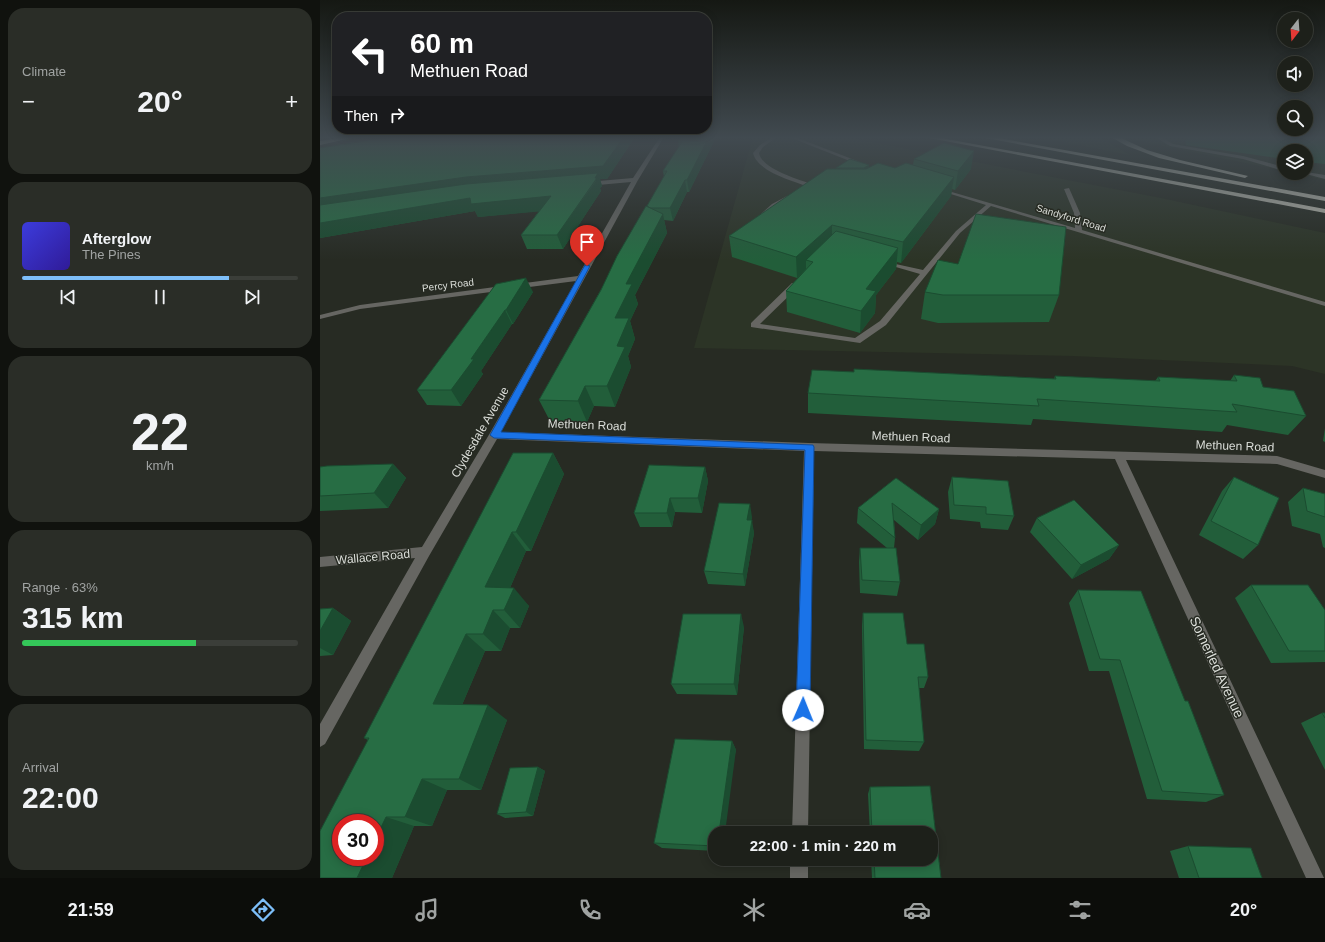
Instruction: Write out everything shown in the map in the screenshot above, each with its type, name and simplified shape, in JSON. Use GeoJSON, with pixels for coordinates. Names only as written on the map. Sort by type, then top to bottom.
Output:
{"type":"FeatureCollection","features":[{"type":"Feature","properties":{"kind":"highway"},"geometry":{"type":"LineString","coordinates":[[1147,178],[1325,211]]}},
{"type":"Feature","properties":{"kind":"highway"},"geometry":{"type":"LineString","coordinates":[[1209,178],[1325,199]]}},
{"type":"Feature","properties":{"kind":"highway"},"geometry":{"type":"LineString","coordinates":[[1268,181],[1325,193]]}},
{"type":"Feature","properties":{"kind":"street"},"geometry":{"type":"LineString","coordinates":[[794,178],[812,185],[801,190]]}},
{"type":"Feature","properties":{"kind":"street"},"geometry":{"type":"LineString","coordinates":[[581,184],[635,180]]}},
{"type":"Feature","properties":{"kind":"street","name":"Clydesdale Avenue"},"geometry":{"type":"LineString","coordinates":[[320,739],[425,552],[494,435],[635,180]]}},
{"type":"Feature","properties":{"kind":"street","name":"Sandyford Road"},"geometry":{"type":"LineString","coordinates":[[931,186],[1325,304]]}},
{"type":"Feature","properties":{"kind":"street"},"geometry":{"type":"LineString","coordinates":[[1067,189],[1077,213],[1079,231]]}},
{"type":"Feature","properties":{"kind":"street"},"geometry":{"type":"LineString","coordinates":[[760,218],[774,205],[794,193]]}},
{"type":"Feature","properties":{"kind":"street"},"geometry":{"type":"LineString","coordinates":[[800,281],[754,325],[857,341],[883,323],[958,232],[990,204]]}},
{"type":"Feature","properties":{"kind":"street"},"geometry":{"type":"LineString","coordinates":[[879,260],[924,273]]}},
{"type":"Feature","properties":{"kind":"street","name":"Percy Road"},"geometry":{"type":"LineString","coordinates":[[320,316],[360,307],[580,278]]}},
{"type":"Feature","properties":{"kind":"street","name":"Methuen Road"},"geometry":{"type":"LineString","coordinates":[[494,435],[809,447],[1277,460],[1325,474]]}},
{"type":"Feature","properties":{"kind":"street"},"geometry":{"type":"LineString","coordinates":[[800,826],[809,447]]}},
{"type":"Feature","properties":{"kind":"street","name":"Somerled Avenue"},"geometry":{"type":"LineString","coordinates":[[1119,456],[1315,878]]}},
{"type":"Feature","properties":{"kind":"street","name":"Wallace Road"},"geometry":{"type":"LineString","coordinates":[[320,562],[425,552]]}},
{"type":"Feature","properties":{"kind":"street"},"geometry":{"type":"LineString","coordinates":[[799,866],[799,878]]}},
{"type":"Feature","properties":{"kind":"shaded area"},"geometry":{"type":"Polygon","coordinates":[[[742,178],[1058,178],[1161,198],[1325,233],[1325,374],[1292,366],[1073,356],[694,348],[742,178]]]}},
{"type":"Feature","properties":{"kind":"building"},"geometry":{"type":"Polygon","coordinates":[[[320,178],[459,178],[320,198],[320,178]]]}},
{"type":"Feature","properties":{"kind":"building"},"geometry":{"type":"Polygon","coordinates":[[[538,178],[597,178],[557,235],[521,235],[551,196],[471,204],[470,198],[320,223],[320,205],[466,184],[538,178]]]}},
{"type":"Feature","properties":{"kind":"building"},"geometry":{"type":"Polygon","coordinates":[[[663,178],[688,178],[685,180],[670,208],[650,208],[647,206],[663,178]]]}},
{"type":"Feature","properties":{"kind":"building"},"geometry":{"type":"Polygon","coordinates":[[[814,178],[953,178],[903,242],[832,225],[796,257],[729,236],[814,178]]]}},
{"type":"Feature","properties":{"kind":"building"},"geometry":{"type":"Polygon","coordinates":[[[646,206],[663,214],[626,284],[632,284],[615,318],[629,318],[617,346],[625,347],[607,386],[585,386],[578,401],[539,400],[601,290],[617,256],[646,206]]]}},
{"type":"Feature","properties":{"kind":"building"},"geometry":{"type":"Polygon","coordinates":[[[976,214],[1066,227],[1059,295],[943,295],[925,292],[938,260],[958,264],[976,214]]]}},
{"type":"Feature","properties":{"kind":"building"},"geometry":{"type":"Polygon","coordinates":[[[836,231],[898,248],[866,289],[876,291],[861,311],[786,291],[813,262],[806,260],[836,231]]]}},
{"type":"Feature","properties":{"kind":"building"},"geometry":{"type":"Polygon","coordinates":[[[526,278],[506,310],[471,359],[474,359],[451,390],[417,390],[496,284],[526,278]]]}},
{"type":"Feature","properties":{"kind":"building"},"geometry":{"type":"Polygon","coordinates":[[[854,369],[1056,379],[1055,376],[1160,381],[1158,377],[1237,381],[1234,375],[1260,378],[1263,387],[1294,391],[1306,416],[1232,404],[1237,412],[1037,399],[1039,406],[808,393],[812,370],[854,372],[854,369]]]}},
{"type":"Feature","properties":{"kind":"building"},"geometry":{"type":"Polygon","coordinates":[[[513,453],[553,453],[516,532],[512,532],[485,587],[514,588],[504,610],[493,610],[483,634],[466,634],[433,704],[488,705],[459,779],[422,779],[405,817],[386,817],[384,821],[384,814],[332,814],[332,866],[363,866],[357,878],[320,878],[320,831],[369,738],[364,738],[513,453]]]}},
{"type":"Feature","properties":{"kind":"building"},"geometry":{"type":"Polygon","coordinates":[[[393,464],[374,493],[320,496],[320,467],[393,464]]]}},
{"type":"Feature","properties":{"kind":"building"},"geometry":{"type":"Polygon","coordinates":[[[649,465],[705,467],[698,498],[670,498],[667,513],[634,513],[649,465]]]}},
{"type":"Feature","properties":{"kind":"building"},"geometry":{"type":"Polygon","coordinates":[[[952,477],[1008,481],[1014,516],[986,514],[986,507],[954,505],[952,477]]]}},
{"type":"Feature","properties":{"kind":"building"},"geometry":{"type":"Polygon","coordinates":[[[1234,477],[1279,498],[1258,545],[1211,521],[1234,477]]]}},
{"type":"Feature","properties":{"kind":"building"},"geometry":{"type":"Polygon","coordinates":[[[896,478],[939,509],[921,525],[892,503],[895,538],[858,508],[896,478]]]}},
{"type":"Feature","properties":{"kind":"building"},"geometry":{"type":"Polygon","coordinates":[[[1303,488],[1325,494],[1325,517],[1307,511],[1303,488]]]}},
{"type":"Feature","properties":{"kind":"building"},"geometry":{"type":"Polygon","coordinates":[[[1074,500],[1119,545],[1081,565],[1037,518],[1074,500]]]}},
{"type":"Feature","properties":{"kind":"building"},"geometry":{"type":"Polygon","coordinates":[[[719,503],[750,504],[747,520],[752,520],[743,574],[704,571],[719,503]]]}},
{"type":"Feature","properties":{"kind":"building"},"geometry":{"type":"Polygon","coordinates":[[[860,548],[896,548],[900,582],[862,580],[860,548]]]}},
{"type":"Feature","properties":{"kind":"building"},"geometry":{"type":"Polygon","coordinates":[[[1251,585],[1308,585],[1325,610],[1325,651],[1289,651],[1251,585]]]}},
{"type":"Feature","properties":{"kind":"building"},"geometry":{"type":"Polygon","coordinates":[[[1078,590],[1141,591],[1185,701],[1188,701],[1224,795],[1162,791],[1120,660],[1100,659],[1078,590]]]}},
{"type":"Feature","properties":{"kind":"building"},"geometry":{"type":"Polygon","coordinates":[[[333,608],[320,631],[320,609],[333,608]]]}},
{"type":"Feature","properties":{"kind":"building"},"geometry":{"type":"Polygon","coordinates":[[[863,613],[903,613],[907,644],[924,644],[928,677],[918,677],[924,742],[866,740],[863,613]]]}},
{"type":"Feature","properties":{"kind":"building"},"geometry":{"type":"Polygon","coordinates":[[[683,614],[741,614],[734,684],[671,684],[683,614]]]}},
{"type":"Feature","properties":{"kind":"building"},"geometry":{"type":"Polygon","coordinates":[[[675,739],[732,741],[720,826],[708,826],[708,846],[654,843],[675,739]]]}},
{"type":"Feature","properties":{"kind":"building"},"geometry":{"type":"Polygon","coordinates":[[[538,767],[526,812],[497,814],[510,768],[538,767]]]}},
{"type":"Feature","properties":{"kind":"building"},"geometry":{"type":"Polygon","coordinates":[[[930,786],[935,826],[872,826],[870,787],[930,786]]]}},
{"type":"Feature","properties":{"kind":"building"},"geometry":{"type":"Polygon","coordinates":[[[1188,846],[1251,848],[1262,878],[1199,878],[1188,846]]]}},
{"type":"Feature","properties":{"kind":"building"},"geometry":{"type":"Polygon","coordinates":[[[938,853],[941,878],[875,878],[874,866],[938,866],[938,853]]]}},
{"type":"Feature","properties":{"kind":"route"},"geometry":{"type":"LineString","coordinates":[[587,266],[494,435],[809,447],[803,710]]}}]}
